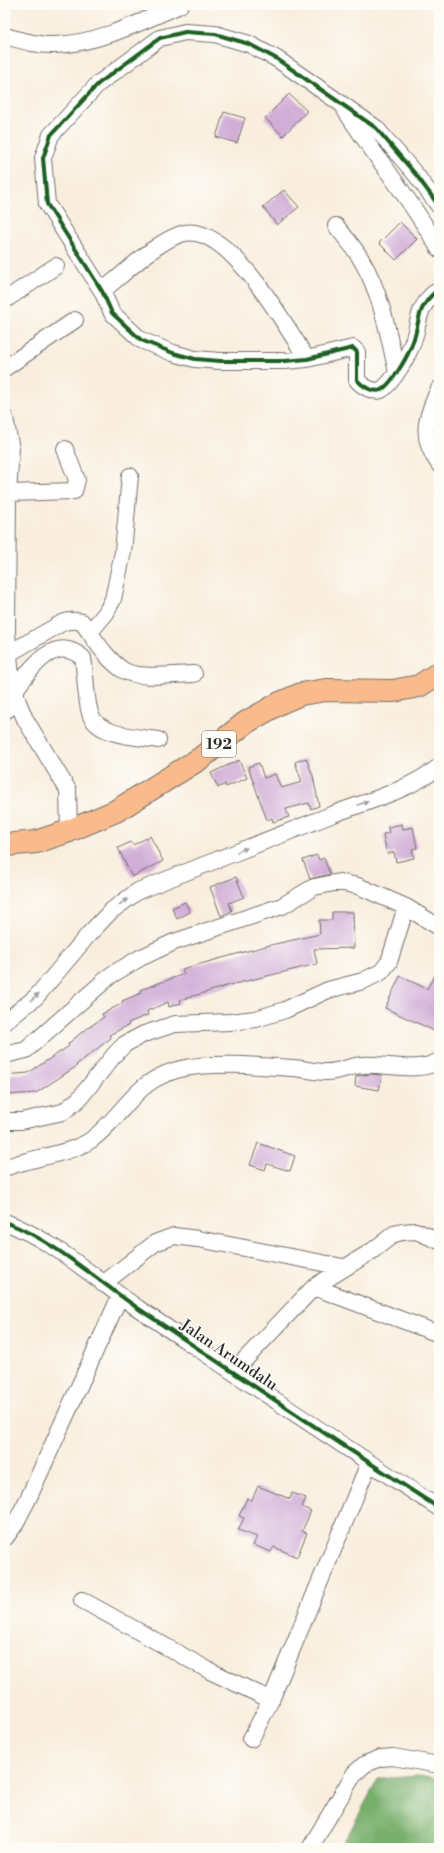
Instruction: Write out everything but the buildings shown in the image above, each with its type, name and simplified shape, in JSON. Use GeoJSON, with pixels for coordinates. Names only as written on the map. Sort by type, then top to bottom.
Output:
{"type":"FeatureCollection","features":[{"type":"Feature","properties":{"kind":"main road","name":"192"},"geometry":{"type":"LineString","coordinates":[[5,845],[36,842],[69,832],[116,811],[201,758],[245,723],[280,703],[301,694],[326,690],[393,691],[419,686],[439,673]]}},
{"type":"Feature","properties":{"kind":"street"},"geometry":{"type":"LineString","coordinates":[[5,36],[52,46],[81,43],[150,18],[180,5]]}},
{"type":"Feature","properties":{"kind":"street"},"geometry":{"type":"LineString","coordinates":[[439,206],[417,176],[376,128],[277,59],[249,44],[215,34],[185,32],[160,38],[132,57],[98,84],[64,120],[52,135],[43,158],[47,204],[102,291],[112,313],[126,328],[141,340],[173,353],[195,359],[278,362],[307,359],[353,348],[357,352],[357,380],[367,388],[378,390],[382,389],[389,383],[407,356],[413,344],[422,310],[427,301],[439,291]]}},
{"type":"Feature","properties":{"kind":"street"},"geometry":{"type":"LineString","coordinates":[[341,103],[366,142],[398,184],[439,249]]}},
{"type":"Feature","properties":{"kind":"street"},"geometry":{"type":"LineString","coordinates":[[336,226],[362,260],[375,286],[382,308],[397,372]]}},
{"type":"Feature","properties":{"kind":"street"},"geometry":{"type":"LineString","coordinates":[[102,291],[165,241],[182,233],[195,234],[210,239],[224,248],[248,272],[266,294],[307,359]]}},
{"type":"Feature","properties":{"kind":"street"},"geometry":{"type":"LineString","coordinates":[[5,300],[56,266]]}},
{"type":"Feature","properties":{"kind":"street"},"geometry":{"type":"LineString","coordinates":[[5,368],[75,320]]}},
{"type":"Feature","properties":{"kind":"street"},"geometry":{"type":"LineString","coordinates":[[439,389],[428,412],[426,437],[431,453],[439,464]]}},
{"type":"Feature","properties":{"kind":"street"},"geometry":{"type":"LineString","coordinates":[[5,418],[11,449],[8,493],[6,633],[12,702],[26,719],[68,790],[69,832]]}},
{"type":"Feature","properties":{"kind":"street"},"geometry":{"type":"LineString","coordinates":[[8,493],[74,491],[77,480],[65,449]]}},
{"type":"Feature","properties":{"kind":"street"},"geometry":{"type":"LineString","coordinates":[[90,632],[106,613],[113,599],[123,552],[130,476]]}},
{"type":"Feature","properties":{"kind":"street"},"geometry":{"type":"LineString","coordinates":[[8,654],[68,620],[82,622],[110,658],[124,670],[139,675],[194,674]]}},
{"type":"Feature","properties":{"kind":"street"},"geometry":{"type":"LineString","coordinates":[[12,702],[28,672],[50,652],[65,648],[74,650],[82,658],[90,714],[97,723],[112,733],[158,740]]}},
{"type":"Feature","properties":{"kind":"street"},"geometry":{"type":"LineString","coordinates":[[5,1022],[36,997],[89,934],[111,911],[138,891],[352,807],[388,795],[429,774],[439,767]]}},
{"type":"Feature","properties":{"kind":"street"},"geometry":{"type":"LineString","coordinates":[[5,1055],[26,1050],[111,975],[140,958],[174,942],[282,906],[314,887],[340,882],[358,886],[406,907],[439,927]]}},
{"type":"Feature","properties":{"kind":"street"},"geometry":{"type":"LineString","coordinates":[[5,1121],[21,1121],[63,1112],[79,1099],[115,1054],[125,1044],[144,1034],[175,1024],[230,1022],[256,1019],[285,1010],[316,994],[363,981],[381,972],[389,962],[406,907]]}},
{"type":"Feature","properties":{"kind":"street"},"geometry":{"type":"LineString","coordinates":[[5,1168],[23,1161],[62,1152],[90,1140],[133,1095],[149,1082],[163,1074],[186,1068],[228,1066],[295,1068],[328,1072],[345,1070],[361,1065],[423,1067],[439,1061]]}},
{"type":"Feature","properties":{"kind":"street","name":"Jalan Arumdalu"},"geometry":{"type":"LineString","coordinates":[[5,1222],[28,1231],[49,1243],[120,1296],[369,1463],[439,1508]]}},
{"type":"Feature","properties":{"kind":"street"},"geometry":{"type":"LineString","coordinates":[[234,1372],[314,1287],[343,1267],[372,1251],[394,1234],[416,1231],[439,1241]]}},
{"type":"Feature","properties":{"kind":"street"},"geometry":{"type":"LineString","coordinates":[[103,1284],[145,1249],[155,1243],[174,1236],[198,1239],[343,1267]]}},
{"type":"Feature","properties":{"kind":"street"},"geometry":{"type":"LineString","coordinates":[[314,1287],[439,1334]]}},
{"type":"Feature","properties":{"kind":"street"},"geometry":{"type":"LineString","coordinates":[[5,1538],[14,1526],[29,1497],[120,1296]]}},
{"type":"Feature","properties":{"kind":"street"},"geometry":{"type":"LineString","coordinates":[[251,1739],[270,1700],[369,1463]]}},
{"type":"Feature","properties":{"kind":"street"},"geometry":{"type":"LineString","coordinates":[[82,1600],[210,1671],[270,1700]]}},
{"type":"Feature","properties":{"kind":"street"},"geometry":{"type":"LineString","coordinates":[[310,1848],[354,1774],[365,1764],[381,1758],[393,1757],[439,1765]]}},
{"type":"Feature","properties":{"kind":"green space"},"geometry":{"type":"Polygon","coordinates":[[[417,1776],[439,1779],[439,1848],[341,1848],[378,1779],[417,1776]]]}},
{"type":"Feature","properties":{"kind":"cycle path"},"geometry":{"type":"LineString","coordinates":[[439,206],[417,176],[376,128],[277,59],[249,44],[215,34],[185,32],[160,38],[98,84],[51,135],[43,158],[47,204],[102,291],[112,313],[141,340],[173,353],[195,359],[220,361],[285,361],[307,359],[353,348],[357,352],[357,380],[362,385],[378,391],[385,387],[395,376],[414,340],[422,309],[431,296],[439,291]]}},
{"type":"Feature","properties":{"kind":"cycle path"},"geometry":{"type":"LineString","coordinates":[[5,1222],[41,1239],[58,1250],[139,1309],[439,1508]]}}]}
